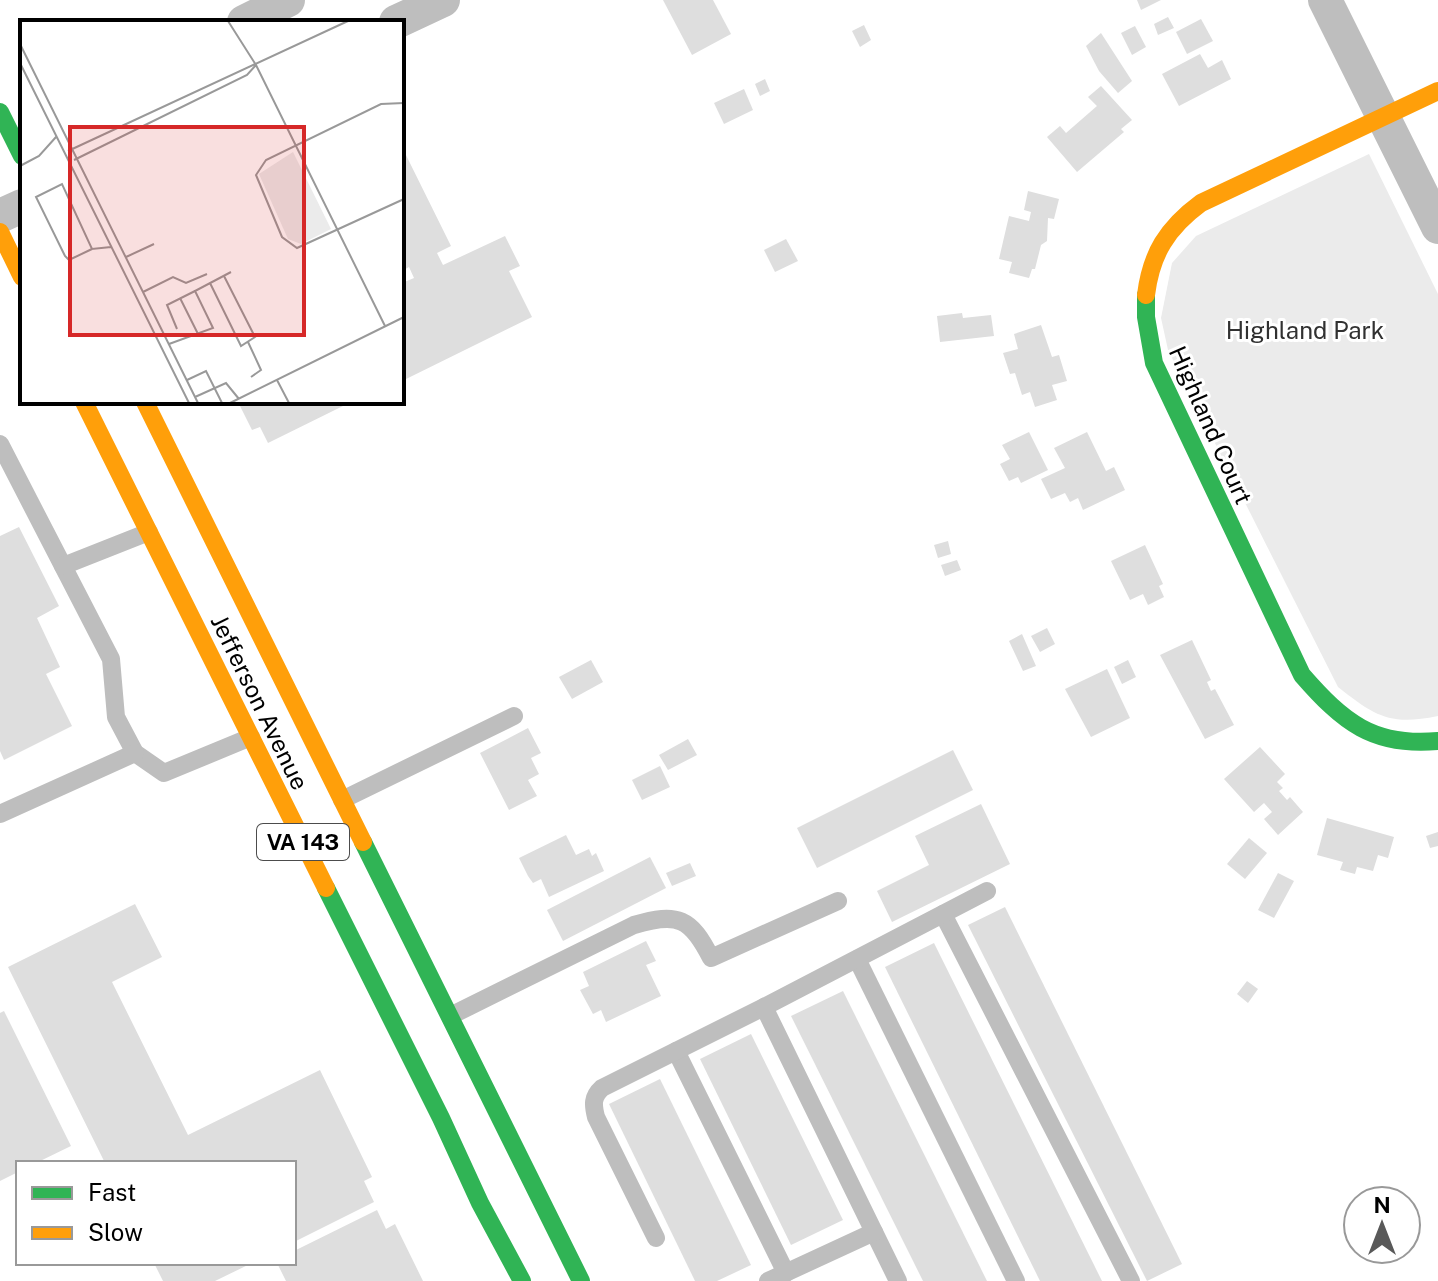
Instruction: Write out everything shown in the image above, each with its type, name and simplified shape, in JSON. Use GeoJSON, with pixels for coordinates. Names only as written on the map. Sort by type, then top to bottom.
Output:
{"type":"FeatureCollection","features":[{"type":"Feature","properties":{"kind":"main road","name":"Highland Court"},"geometry":{"type":"LineString","coordinates":[[1438,91],[1202,202],[1188,212],[1162,242],[1146,278],[1145,330],[1154,363],[1302,675],[1325,703],[1350,724],[1371,736],[1395,743],[1438,741]]}},
{"type":"Feature","properties":{"kind":"main road"},"geometry":{"type":"LineString","coordinates":[[0,232],[20,273]]}},
{"type":"Feature","properties":{"kind":"main road","name":"Jefferson Avenue"},"geometry":{"type":"LineString","coordinates":[[85,404],[251,737],[407,1037],[480,1203],[522,1281]]}},
{"type":"Feature","properties":{"kind":"main road","name":"Jefferson Avenue"},"geometry":{"type":"LineString","coordinates":[[146,404],[342,800],[444,1019],[581,1281]]}},
{"type":"Feature","properties":{"kind":"street"},"geometry":{"type":"LineString","coordinates":[[248,20],[288,0]]}},
{"type":"Feature","properties":{"kind":"street"},"geometry":{"type":"LineString","coordinates":[[401,20],[443,0]]}},
{"type":"Feature","properties":{"kind":"street"},"geometry":{"type":"LineString","coordinates":[[1325,0],[1438,227]]}},
{"type":"Feature","properties":{"kind":"street"},"geometry":{"type":"LineString","coordinates":[[0,216],[20,207]]}},
{"type":"Feature","properties":{"kind":"lane"},"geometry":{"type":"LineString","coordinates":[[387,0],[396,20]]}},
{"type":"Feature","properties":{"kind":"lane"},"geometry":{"type":"LineString","coordinates":[[0,444],[111,659],[116,717],[135,753],[164,773],[251,737]]}},
{"type":"Feature","properties":{"kind":"lane"},"geometry":{"type":"LineString","coordinates":[[63,566],[149,532]]}},
{"type":"Feature","properties":{"kind":"lane"},"geometry":{"type":"LineString","coordinates":[[342,800],[514,716]]}},
{"type":"Feature","properties":{"kind":"lane"},"geometry":{"type":"LineString","coordinates":[[0,814],[135,753]]}},
{"type":"Feature","properties":{"kind":"lane"},"geometry":{"type":"LineString","coordinates":[[656,1238],[596,1117],[593,1106],[595,1095],[602,1088],[987,891]]}},
{"type":"Feature","properties":{"kind":"lane"},"geometry":{"type":"LineString","coordinates":[[444,1019],[634,925],[662,919],[683,921],[697,931],[711,958],[838,901]]}},
{"type":"Feature","properties":{"kind":"lane"},"geometry":{"type":"LineString","coordinates":[[943,914],[1131,1281]]}},
{"type":"Feature","properties":{"kind":"lane"},"geometry":{"type":"LineString","coordinates":[[857,959],[1016,1281]]}},
{"type":"Feature","properties":{"kind":"lane"},"geometry":{"type":"LineString","coordinates":[[764,1007],[898,1281]]}},
{"type":"Feature","properties":{"kind":"lane"},"geometry":{"type":"LineString","coordinates":[[676,1051],[786,1273]]}},
{"type":"Feature","properties":{"kind":"lane"},"geometry":{"type":"LineString","coordinates":[[768,1281],[874,1232]]}},
{"type":"Feature","properties":{"kind":"green space","name":"Highland Park"},"geometry":{"type":"Polygon","coordinates":[[[1369,154],[1438,294],[1438,716],[1421,719],[1395,719],[1373,712],[1338,687],[1168,350],[1161,318],[1172,263],[1196,236],[1369,154]]]}},
{"type":"Feature","properties":{"kind":"building"},"geometry":{"type":"Polygon","coordinates":[[[663,0],[713,0],[731,34],[692,55],[663,0]]]}},
{"type":"Feature","properties":{"kind":"building"},"geometry":{"type":"Polygon","coordinates":[[[1137,0],[1161,0],[1141,10],[1137,0]]]}},
{"type":"Feature","properties":{"kind":"building"},"geometry":{"type":"Polygon","coordinates":[[[1168,17],[1174,28],[1158,35],[1154,24],[1168,17]]]}},
{"type":"Feature","properties":{"kind":"building"},"geometry":{"type":"Polygon","coordinates":[[[1201,19],[1213,41],[1187,54],[1176,32],[1201,19]]]}},
{"type":"Feature","properties":{"kind":"building"},"geometry":{"type":"Polygon","coordinates":[[[864,25],[871,40],[860,47],[852,31],[864,25]]]}},
{"type":"Feature","properties":{"kind":"building"},"geometry":{"type":"Polygon","coordinates":[[[1135,26],[1146,47],[1132,55],[1121,33],[1135,26]]]}},
{"type":"Feature","properties":{"kind":"building"},"geometry":{"type":"Polygon","coordinates":[[[1101,33],[1132,81],[1118,93],[1099,71],[1086,46],[1101,33]]]}},
{"type":"Feature","properties":{"kind":"building"},"geometry":{"type":"Polygon","coordinates":[[[1200,54],[1208,68],[1222,60],[1231,79],[1179,106],[1162,74],[1200,54]]]}},
{"type":"Feature","properties":{"kind":"building"},"geometry":{"type":"Polygon","coordinates":[[[765,79],[770,91],[760,96],[755,84],[765,79]]]}},
{"type":"Feature","properties":{"kind":"building"},"geometry":{"type":"Polygon","coordinates":[[[1101,86],[1132,120],[1121,129],[1124,132],[1077,172],[1047,137],[1060,126],[1066,133],[1097,106],[1088,97],[1101,86]]]}},
{"type":"Feature","properties":{"kind":"building"},"geometry":{"type":"Polygon","coordinates":[[[744,89],[753,110],[724,124],[714,103],[744,89]]]}},
{"type":"Feature","properties":{"kind":"building"},"geometry":{"type":"Polygon","coordinates":[[[404,151],[451,246],[437,253],[443,265],[505,236],[520,266],[509,271],[532,317],[404,380],[404,282],[414,278],[409,267],[404,270],[404,151]]]}},
{"type":"Feature","properties":{"kind":"building"},"geometry":{"type":"Polygon","coordinates":[[[1028,191],[1059,199],[1054,219],[1048,218],[1047,241],[1041,245],[1035,269],[1032,269],[1029,278],[1009,273],[1012,262],[999,259],[1009,216],[1029,221],[1031,212],[1024,210],[1028,191]]]}},
{"type":"Feature","properties":{"kind":"building"},"geometry":{"type":"Polygon","coordinates":[[[786,239],[798,261],[775,272],[764,250],[786,239]]]}},
{"type":"Feature","properties":{"kind":"building"},"geometry":{"type":"Polygon","coordinates":[[[962,313],[963,318],[991,315],[994,336],[940,342],[937,316],[962,313]]]}},
{"type":"Feature","properties":{"kind":"building"},"geometry":{"type":"Polygon","coordinates":[[[1041,325],[1052,357],[1059,355],[1067,381],[1052,385],[1057,400],[1035,407],[1030,392],[1022,395],[1015,373],[1010,374],[1003,353],[1018,349],[1014,334],[1041,325]]]}},
{"type":"Feature","properties":{"kind":"building"},"geometry":{"type":"Polygon","coordinates":[[[239,404],[343,406],[268,443],[260,427],[252,430],[239,404]]]}},
{"type":"Feature","properties":{"kind":"building"},"geometry":{"type":"Polygon","coordinates":[[[1029,432],[1048,470],[1021,483],[1018,477],[1009,481],[1000,464],[1010,459],[1002,445],[1029,432]]]}},
{"type":"Feature","properties":{"kind":"building"},"geometry":{"type":"Polygon","coordinates":[[[1087,432],[1106,471],[1114,467],[1125,490],[1083,510],[1078,498],[1070,502],[1065,493],[1051,499],[1041,479],[1065,468],[1054,448],[1087,432]]]}},
{"type":"Feature","properties":{"kind":"building"},"geometry":{"type":"Polygon","coordinates":[[[19,527],[59,606],[37,618],[60,667],[46,674],[72,726],[4,760],[0,751],[0,536],[19,527]]]}},
{"type":"Feature","properties":{"kind":"building"},"geometry":{"type":"Polygon","coordinates":[[[948,541],[951,554],[938,558],[934,545],[948,541]]]}},
{"type":"Feature","properties":{"kind":"building"},"geometry":{"type":"Polygon","coordinates":[[[1145,545],[1163,584],[1159,586],[1164,597],[1148,605],[1143,594],[1130,600],[1111,561],[1145,545]]]}},
{"type":"Feature","properties":{"kind":"building"},"geometry":{"type":"Polygon","coordinates":[[[957,560],[961,570],[945,576],[941,565],[957,560]]]}},
{"type":"Feature","properties":{"kind":"building"},"geometry":{"type":"Polygon","coordinates":[[[1047,628],[1055,644],[1040,652],[1031,636],[1047,628]]]}},
{"type":"Feature","properties":{"kind":"building"},"geometry":{"type":"Polygon","coordinates":[[[1022,634],[1036,666],[1023,671],[1009,641],[1022,634]]]}},
{"type":"Feature","properties":{"kind":"building"},"geometry":{"type":"Polygon","coordinates":[[[1192,640],[1211,680],[1207,682],[1211,691],[1215,689],[1234,725],[1205,739],[1160,655],[1192,640]]]}},
{"type":"Feature","properties":{"kind":"building"},"geometry":{"type":"Polygon","coordinates":[[[591,660],[603,682],[572,699],[559,677],[591,660]]]}},
{"type":"Feature","properties":{"kind":"building"},"geometry":{"type":"Polygon","coordinates":[[[1128,660],[1136,677],[1122,684],[1114,667],[1128,660]]]}},
{"type":"Feature","properties":{"kind":"building"},"geometry":{"type":"Polygon","coordinates":[[[1107,669],[1130,718],[1091,737],[1065,689],[1107,669]]]}},
{"type":"Feature","properties":{"kind":"building"},"geometry":{"type":"Polygon","coordinates":[[[528,728],[541,753],[531,758],[539,774],[528,780],[537,796],[509,810],[480,753],[528,728]]]}},
{"type":"Feature","properties":{"kind":"building"},"geometry":{"type":"Polygon","coordinates":[[[688,739],[697,755],[668,770],[659,755],[688,739]]]}},
{"type":"Feature","properties":{"kind":"building"},"geometry":{"type":"Polygon","coordinates":[[[1260,747],[1285,774],[1277,782],[1283,788],[1279,791],[1287,800],[1290,797],[1303,812],[1278,835],[1264,819],[1272,812],[1264,803],[1254,812],[1224,779],[1260,747]]]}},
{"type":"Feature","properties":{"kind":"building"},"geometry":{"type":"Polygon","coordinates":[[[953,750],[973,790],[817,868],[797,828],[953,750]]]}},
{"type":"Feature","properties":{"kind":"building"},"geometry":{"type":"Polygon","coordinates":[[[660,766],[670,787],[642,800],[632,780],[660,766]]]}},
{"type":"Feature","properties":{"kind":"building"},"geometry":{"type":"Polygon","coordinates":[[[981,804],[1010,864],[892,922],[877,891],[929,865],[915,836],[981,804]]]}},
{"type":"Feature","properties":{"kind":"building"},"geometry":{"type":"Polygon","coordinates":[[[1327,818],[1394,837],[1388,858],[1378,855],[1373,871],[1357,867],[1355,874],[1340,870],[1343,862],[1317,855],[1327,818]]]}},
{"type":"Feature","properties":{"kind":"building"},"geometry":{"type":"Polygon","coordinates":[[[1438,832],[1438,846],[1430,848],[1426,836],[1438,832]]]}},
{"type":"Feature","properties":{"kind":"building"},"geometry":{"type":"Polygon","coordinates":[[[566,835],[576,855],[589,849],[592,856],[596,853],[604,871],[549,897],[541,879],[533,883],[519,858],[566,835]]]}},
{"type":"Feature","properties":{"kind":"building"},"geometry":{"type":"Polygon","coordinates":[[[1249,838],[1267,853],[1245,879],[1227,864],[1249,838]]]}},
{"type":"Feature","properties":{"kind":"building"},"geometry":{"type":"Polygon","coordinates":[[[650,857],[666,888],[563,941],[547,910],[650,857]]]}},
{"type":"Feature","properties":{"kind":"building"},"geometry":{"type":"Polygon","coordinates":[[[690,863],[696,876],[672,886],[666,873],[690,863]]]}},
{"type":"Feature","properties":{"kind":"building"},"geometry":{"type":"Polygon","coordinates":[[[1278,873],[1294,881],[1274,918],[1258,910],[1278,873]]]}},
{"type":"Feature","properties":{"kind":"building"},"geometry":{"type":"Polygon","coordinates":[[[135,904],[162,957],[112,982],[188,1135],[320,1070],[372,1177],[364,1181],[374,1202],[296,1241],[296,1161],[104,1161],[8,967],[135,904]]]}},
{"type":"Feature","properties":{"kind":"building"},"geometry":{"type":"Polygon","coordinates":[[[1005,907],[1182,1264],[1147,1281],[968,925],[1005,907]]]}},
{"type":"Feature","properties":{"kind":"building"},"geometry":{"type":"Polygon","coordinates":[[[646,941],[656,961],[646,965],[661,996],[606,1022],[601,1010],[593,1014],[580,990],[589,986],[583,972],[646,941]]]}},
{"type":"Feature","properties":{"kind":"building"},"geometry":{"type":"Polygon","coordinates":[[[934,943],[1102,1281],[1040,1281],[885,967],[934,943]]]}},
{"type":"Feature","properties":{"kind":"building"},"geometry":{"type":"Polygon","coordinates":[[[1247,981],[1258,989],[1248,1003],[1237,994],[1247,981]]]}},
{"type":"Feature","properties":{"kind":"building"},"geometry":{"type":"Polygon","coordinates":[[[843,991],[987,1281],[923,1281],[791,1016],[843,991]]]}},
{"type":"Feature","properties":{"kind":"building"},"geometry":{"type":"Polygon","coordinates":[[[4,1011],[71,1146],[40,1161],[16,1161],[16,1173],[0,1181],[0,1013],[4,1011]]]}},
{"type":"Feature","properties":{"kind":"building"},"geometry":{"type":"Polygon","coordinates":[[[751,1034],[843,1220],[791,1245],[700,1059],[751,1034]]]}},
{"type":"Feature","properties":{"kind":"building"},"geometry":{"type":"Polygon","coordinates":[[[660,1079],[751,1265],[717,1281],[695,1281],[609,1104],[660,1079]]]}},
{"type":"Feature","properties":{"kind":"building"},"geometry":{"type":"Polygon","coordinates":[[[377,1210],[386,1229],[395,1224],[423,1281],[286,1281],[278,1265],[296,1265],[296,1250],[377,1210]]]}},
{"type":"Feature","properties":{"kind":"building"},"geometry":{"type":"Polygon","coordinates":[[[155,1265],[248,1265],[215,1281],[163,1281],[155,1265]]]}},
{"type":"Feature","properties":{"kind":"traffic: fast"},"geometry":{"type":"LineString","coordinates":[[0,112],[20,152]]}},
{"type":"Feature","properties":{"kind":"traffic: fast"},"geometry":{"type":"LineString","coordinates":[[1146,295],[1146,317],[1154,363],[1302,675],[1331,706],[1361,728],[1395,740],[1438,741]]}},
{"type":"Feature","properties":{"kind":"traffic: fast"},"geometry":{"type":"LineString","coordinates":[[363,842],[581,1281]]}},
{"type":"Feature","properties":{"kind":"traffic: fast"},"geometry":{"type":"LineString","coordinates":[[326,888],[480,1203],[522,1281]]}},
{"type":"Feature","properties":{"kind":"traffic: slow"},"geometry":{"type":"LineString","coordinates":[[1146,295],[1152,267],[1163,243],[1179,222],[1201,203],[1438,91]]}},
{"type":"Feature","properties":{"kind":"traffic: slow"},"geometry":{"type":"LineString","coordinates":[[0,232],[20,273]]}},
{"type":"Feature","properties":{"kind":"traffic: slow"},"geometry":{"type":"LineString","coordinates":[[85,404],[326,888]]}},
{"type":"Feature","properties":{"kind":"traffic: slow"},"geometry":{"type":"LineString","coordinates":[[146,404],[363,842]]}}]}
